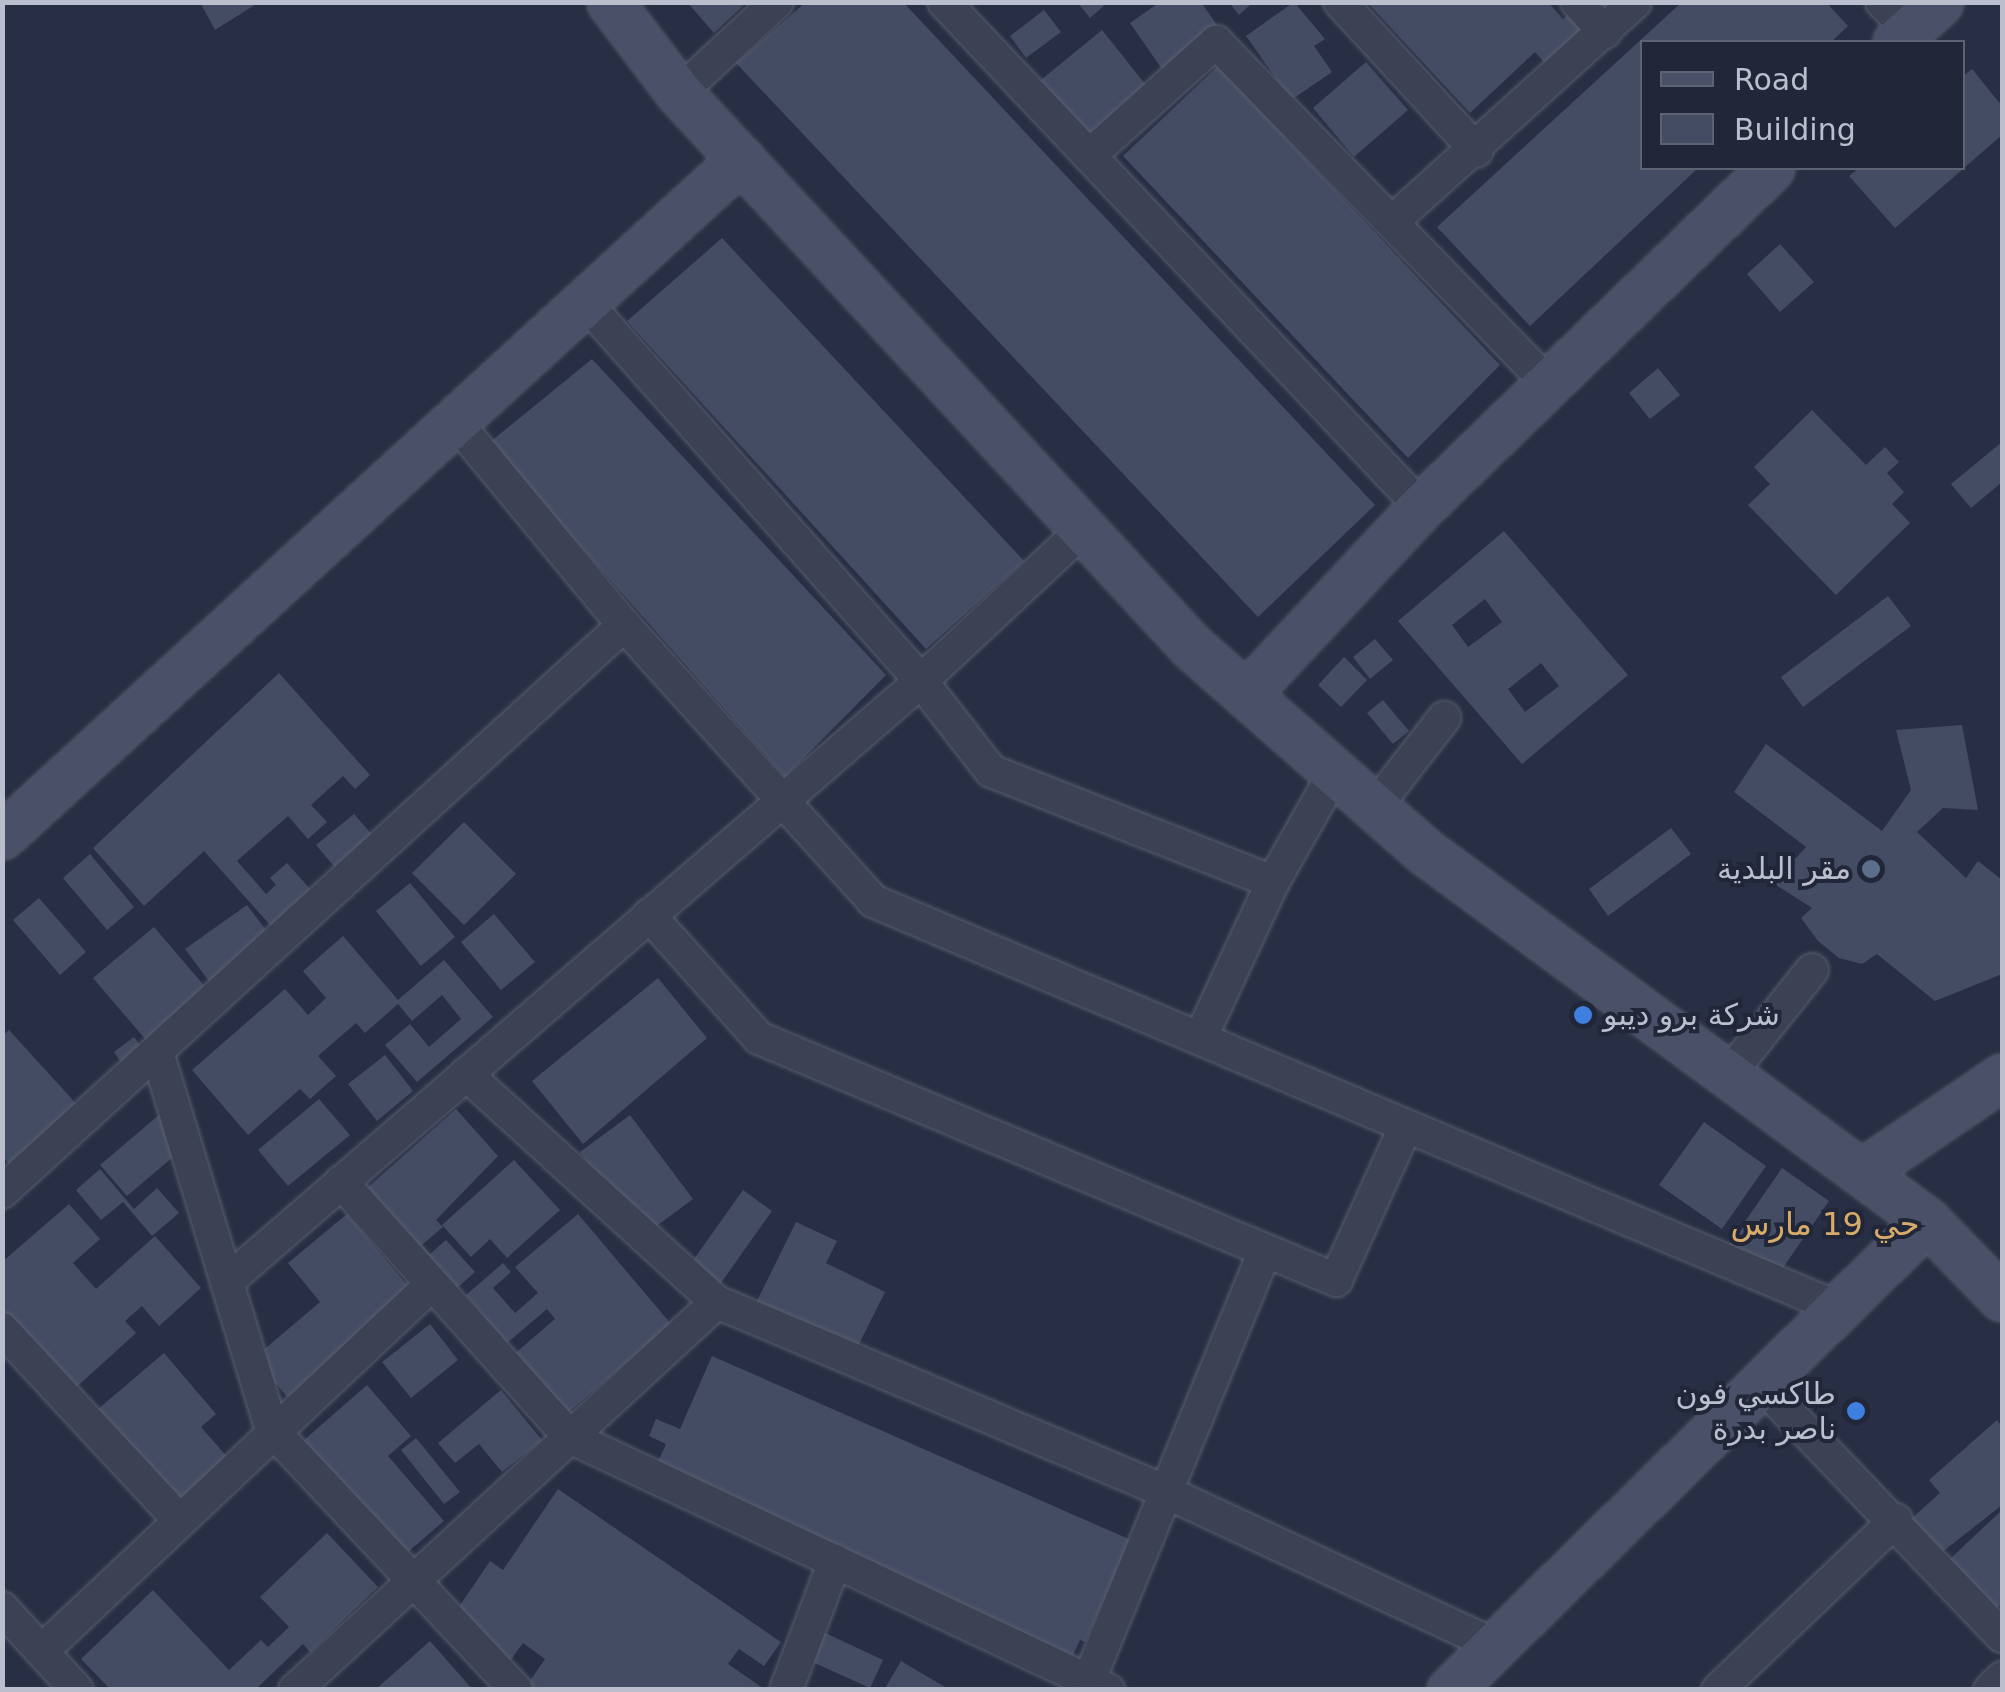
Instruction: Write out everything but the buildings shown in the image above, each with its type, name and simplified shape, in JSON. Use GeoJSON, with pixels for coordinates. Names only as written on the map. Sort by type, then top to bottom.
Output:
{"type":"FeatureCollection","features":[{"type":"Feature","properties":{"kind":"street"},"geometry":{"type":"LineString","coordinates":[[610,2],[680,93],[1191,646],[1375,807],[1927,1221],[2002,1298]]}},
{"type":"Feature","properties":{"kind":"street"},"geometry":{"type":"LineString","coordinates":[[680,93],[777,2]]}},
{"type":"Feature","properties":{"kind":"street"},"geometry":{"type":"LineString","coordinates":[[944,2],[1420,507]]}},
{"type":"Feature","properties":{"kind":"street"},"geometry":{"type":"LineString","coordinates":[[1340,2],[1477,151]]}},
{"type":"Feature","properties":{"kind":"street"},"geometry":{"type":"LineString","coordinates":[[1577,2],[1605,32]]}},
{"type":"Feature","properties":{"kind":"street"},"geometry":{"type":"LineString","coordinates":[[1393,221],[1477,151],[1635,2]]}},
{"type":"Feature","properties":{"kind":"street"},"geometry":{"type":"LineString","coordinates":[[1090,156],[1216,42],[1551,386]]}},
{"type":"Feature","properties":{"kind":"street"},"geometry":{"type":"LineString","coordinates":[[2,836],[741,160]]}},
{"type":"Feature","properties":{"kind":"street"},"geometry":{"type":"LineString","coordinates":[[1246,694],[1420,507],[1551,386],[1769,170]]}},
{"type":"Feature","properties":{"kind":"street"},"geometry":{"type":"LineString","coordinates":[[585,302],[920,680],[991,771],[1274,882]]}},
{"type":"Feature","properties":{"kind":"street"},"geometry":{"type":"LineString","coordinates":[[455,421],[624,625],[873,902],[1836,1307]]}},
{"type":"Feature","properties":{"kind":"street"},"geometry":{"type":"LineString","coordinates":[[230,1279],[920,680],[1083,530]]}},
{"type":"Feature","properties":{"kind":"street"},"geometry":{"type":"LineString","coordinates":[[2,1192],[624,625]]}},
{"type":"Feature","properties":{"kind":"street"},"geometry":{"type":"LineString","coordinates":[[1375,807],[1444,718]]}},
{"type":"Feature","properties":{"kind":"street"},"geometry":{"type":"LineString","coordinates":[[1200,1039],[1274,882],[1335,772]]}},
{"type":"Feature","properties":{"kind":"street"},"geometry":{"type":"LineString","coordinates":[[649,915],[760,1038],[1336,1280],[1406,1126]]}},
{"type":"Feature","properties":{"kind":"street"},"geometry":{"type":"LineString","coordinates":[[1729,1074],[1812,970]]}},
{"type":"Feature","properties":{"kind":"street"},"geometry":{"type":"LineString","coordinates":[[156,1052],[230,1279],[272,1430],[410,1584],[516,1690]]}},
{"type":"Feature","properties":{"kind":"street"},"geometry":{"type":"LineString","coordinates":[[466,1074],[717,1302],[1166,1492],[1498,1648]]}},
{"type":"Feature","properties":{"kind":"street"},"geometry":{"type":"LineString","coordinates":[[1862,1172],[2002,1078]]}},
{"type":"Feature","properties":{"kind":"street"},"geometry":{"type":"LineString","coordinates":[[341,1182],[570,1438],[1098,1685],[1166,1492],[1265,1250]]}},
{"type":"Feature","properties":{"kind":"street"},"geometry":{"type":"LineString","coordinates":[[1460,1686],[1836,1307],[1927,1221]]}},
{"type":"Feature","properties":{"kind":"street"},"geometry":{"type":"LineString","coordinates":[[42,1651],[177,1517],[431,1285]]}},
{"type":"Feature","properties":{"kind":"street"},"geometry":{"type":"LineString","coordinates":[[295,1690],[717,1302]]}},
{"type":"Feature","properties":{"kind":"street"},"geometry":{"type":"LineString","coordinates":[[2,1329],[177,1517]]}},
{"type":"Feature","properties":{"kind":"street"},"geometry":{"type":"LineString","coordinates":[[1760,1384],[1896,1520],[2002,1636]]}},
{"type":"Feature","properties":{"kind":"street"},"geometry":{"type":"LineString","coordinates":[[1718,1690],[1896,1520]]}},
{"type":"Feature","properties":{"kind":"street"},"geometry":{"type":"LineString","coordinates":[[786,1690],[835,1561]]}},
{"type":"Feature","properties":{"kind":"street"},"geometry":{"type":"LineString","coordinates":[[2,1608],[77,1690]]}},
{"type":"Feature","properties":{"kind":"street"},"geometry":{"type":"LineString","coordinates":[[1990,1690],[2002,1678]]}},
{"type":"Feature","properties":{"kind":"place","name":"مقر البلدية"},"geometry":{"type":"Point","coordinates":[1871,869]}},
{"type":"Feature","properties":{"kind":"place","name":"شركة برو ديبو"},"geometry":{"type":"Point","coordinates":[1583,1015]}},
{"type":"Feature","properties":{"kind":"place","name":"طاكسي فون ناصر بدرة"},"geometry":{"type":"Point","coordinates":[1856,1411]}},
{"type":"Feature","properties":{"kind":"district","name":"حي 19 مارس"},"geometry":{"type":"Point","coordinates":[1825,1224]}}]}
